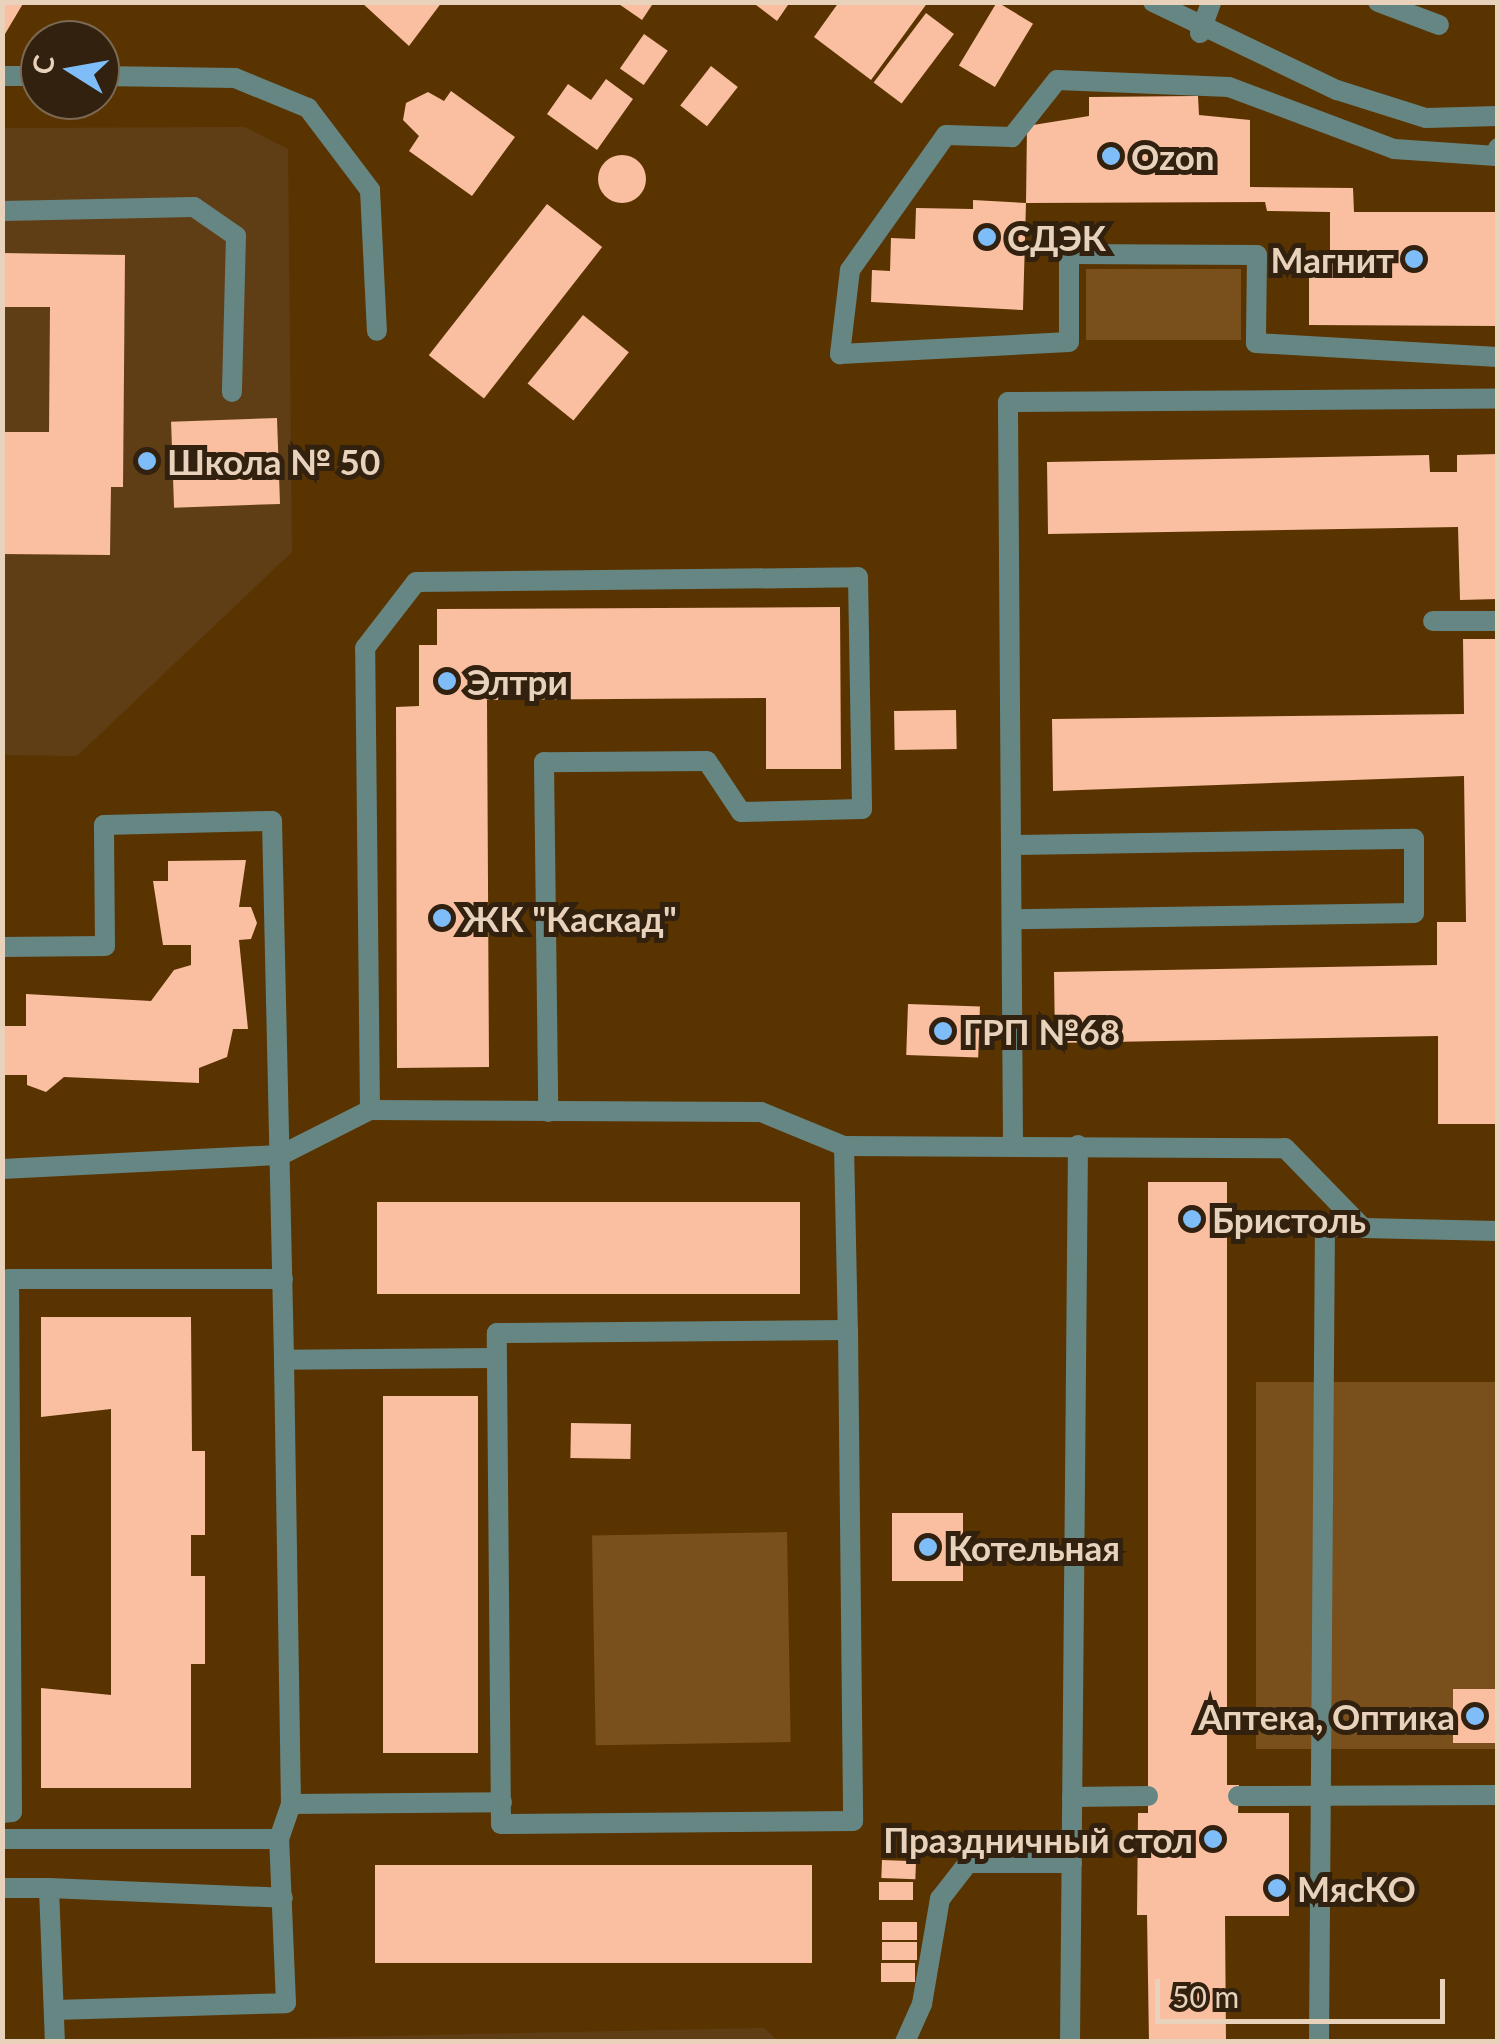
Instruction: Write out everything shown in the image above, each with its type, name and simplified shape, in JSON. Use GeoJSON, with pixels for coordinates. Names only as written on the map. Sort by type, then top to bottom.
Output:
{"type":"FeatureCollection","features":[{"type":"Feature","properties":{"kind":"street"},"geometry":{"type":"LineString","coordinates":[[1153,2],[1200,32],[1426,118],[1498,116]]}},
{"type":"Feature","properties":{"kind":"street"},"geometry":{"type":"LineString","coordinates":[[1200,32],[1211,2]]}},
{"type":"Feature","properties":{"kind":"street"},"geometry":{"type":"LineString","coordinates":[[1378,2],[1439,25]]}},
{"type":"Feature","properties":{"kind":"street"},"geometry":{"type":"LineString","coordinates":[[120,76],[236,78],[308,108],[370,190],[377,331]]}},
{"type":"Feature","properties":{"kind":"street"},"geometry":{"type":"LineString","coordinates":[[1498,148],[1496,156],[1394,149],[1229,86],[1057,80],[1012,137],[946,135],[850,270],[840,354],[1070,342],[1070,254],[1256,254],[1256,343],[1498,357]]}},
{"type":"Feature","properties":{"kind":"street"},"geometry":{"type":"LineString","coordinates":[[2,210],[194,207],[236,236],[232,392]]}},
{"type":"Feature","properties":{"kind":"street"},"geometry":{"type":"LineString","coordinates":[[1013,1144],[1008,402],[1498,399]]}},
{"type":"Feature","properties":{"kind":"street"},"geometry":{"type":"LineString","coordinates":[[370,1110],[365,648],[416,582],[858,577],[862,809],[741,812],[706,761],[544,762],[548,1112]]}},
{"type":"Feature","properties":{"kind":"street"},"geometry":{"type":"LineString","coordinates":[[1432,621],[1498,621]]}},
{"type":"Feature","properties":{"kind":"street"},"geometry":{"type":"LineString","coordinates":[[2,947],[105,946],[104,825],[272,821],[291,1804],[279,1839],[286,2003],[55,2010]]}},
{"type":"Feature","properties":{"kind":"street"},"geometry":{"type":"LineString","coordinates":[[1012,846],[1414,839],[1414,912],[1012,919]]}},
{"type":"Feature","properties":{"kind":"street"},"geometry":{"type":"LineString","coordinates":[[2,1170],[280,1155],[370,1110],[761,1112],[844,1146],[1285,1148],[1363,1228]]}},
{"type":"Feature","properties":{"kind":"street"},"geometry":{"type":"LineString","coordinates":[[1070,2042],[1078,1145]]}},
{"type":"Feature","properties":{"kind":"street"},"geometry":{"type":"LineString","coordinates":[[844,1146],[848,1330],[852,1820],[501,1824],[496,1333],[848,1330]]}},
{"type":"Feature","properties":{"kind":"street"},"geometry":{"type":"LineString","coordinates":[[1319,2042],[1325,1226],[1498,1232]]}},
{"type":"Feature","properties":{"kind":"street"},"geometry":{"type":"LineString","coordinates":[[2,1813],[12,1812],[9,1278],[283,1279]]}},
{"type":"Feature","properties":{"kind":"street"},"geometry":{"type":"LineString","coordinates":[[284,1360],[494,1358]]}},
{"type":"Feature","properties":{"kind":"street"},"geometry":{"type":"LineString","coordinates":[[1072,1796],[1148,1796]]}},
{"type":"Feature","properties":{"kind":"street"},"geometry":{"type":"LineString","coordinates":[[1238,1796],[1498,1796]]}},
{"type":"Feature","properties":{"kind":"street"},"geometry":{"type":"LineString","coordinates":[[291,1804],[502,1802]]}},
{"type":"Feature","properties":{"kind":"street"},"geometry":{"type":"LineString","coordinates":[[2,1840],[279,1839]]}},
{"type":"Feature","properties":{"kind":"street"},"geometry":{"type":"LineString","coordinates":[[905,2042],[922,2004],[940,1899],[968,1863],[1072,1863]]}},
{"type":"Feature","properties":{"kind":"street"},"geometry":{"type":"LineString","coordinates":[[2,1888],[282,1898]]}},
{"type":"Feature","properties":{"kind":"street"},"geometry":{"type":"LineString","coordinates":[[48,1888],[55,2042]]}},
{"type":"Feature","properties":{"kind":"shaded area","name":"Школа № 50"},"geometry":{"type":"Polygon","coordinates":[[[245,127],[288,149],[292,552],[77,756],[3,755],[3,128],[245,127]]]}},
{"type":"Feature","properties":{"kind":"shaded area"},"geometry":{"type":"Polygon","coordinates":[[[1086,269],[1241,269],[1241,340],[1086,340],[1086,269]]]}},
{"type":"Feature","properties":{"kind":"shaded area"},"geometry":{"type":"Polygon","coordinates":[[[1256,1382],[1497,1382],[1497,1749],[1256,1749],[1256,1382]]]}},
{"type":"Feature","properties":{"kind":"shaded area"},"geometry":{"type":"Polygon","coordinates":[[[787,1532],[791,1742],[596,1745],[592,1535],[787,1532]]]}},
{"type":"Feature","properties":{"kind":"shaded area"},"geometry":{"type":"Polygon","coordinates":[[[764,2028],[778,2041],[235,2041],[237,2039],[764,2028]]]}},
{"type":"Feature","properties":{"kind":"building"},"geometry":{"type":"Polygon","coordinates":[[[2,2],[24,2],[2,39],[2,2]]]}},
{"type":"Feature","properties":{"kind":"building"},"geometry":{"type":"Polygon","coordinates":[[[361,2],[442,2],[409,46],[361,2]]]}},
{"type":"Feature","properties":{"kind":"building"},"geometry":{"type":"Polygon","coordinates":[[[616,2],[654,2],[642,20],[616,2]]]}},
{"type":"Feature","properties":{"kind":"building"},"geometry":{"type":"Polygon","coordinates":[[[752,2],[790,2],[777,21],[752,2]]]}},
{"type":"Feature","properties":{"kind":"building"},"geometry":{"type":"Polygon","coordinates":[[[839,2],[928,2],[871,80],[814,37],[839,2]]]}},
{"type":"Feature","properties":{"kind":"building"},"geometry":{"type":"Polygon","coordinates":[[[997,2],[1033,24],[995,87],[959,65],[997,2]]]}},
{"type":"Feature","properties":{"kind":"building"},"geometry":{"type":"Polygon","coordinates":[[[926,13],[954,34],[902,104],[874,82],[926,13]]]}},
{"type":"Feature","properties":{"kind":"building"},"geometry":{"type":"Polygon","coordinates":[[[644,34],[668,51],[644,85],[620,68],[644,34]]]}},
{"type":"Feature","properties":{"kind":"building"},"geometry":{"type":"Polygon","coordinates":[[[711,66],[738,87],[707,126],[680,105],[711,66]]]}},
{"type":"Feature","properties":{"kind":"building"},"geometry":{"type":"Polygon","coordinates":[[[606,79],[633,99],[597,150],[547,114],[568,84],[591,100],[606,79]]]}},
{"type":"Feature","properties":{"kind":"building"},"geometry":{"type":"Polygon","coordinates":[[[451,91],[515,137],[472,196],[409,151],[419,136],[403,120],[406,103],[428,92],[444,101],[451,91]]]}},
{"type":"Feature","properties":{"kind":"building"},"geometry":{"type":"Polygon","coordinates":[[[1198,96],[1199,115],[1250,120],[1250,187],[1353,188],[1354,212],[1498,212],[1498,326],[1309,325],[1309,272],[1330,272],[1330,212],[1267,211],[1265,202],[1026,203],[1027,126],[1089,116],[1089,97],[1198,96]]]}},
{"type":"Feature","properties":{"kind":"building"},"geometry":{"type":"Polygon","coordinates":[[[622,155],[639,162],[646,179],[639,196],[622,203],[605,196],[598,179],[605,162],[622,155]]]}},
{"type":"Feature","properties":{"kind":"building"},"geometry":{"type":"Polygon","coordinates":[[[973,200],[1026,203],[1023,310],[871,302],[872,270],[890,271],[891,238],[915,239],[916,208],[973,209],[973,200]]]}},
{"type":"Feature","properties":{"kind":"building"},"geometry":{"type":"Polygon","coordinates":[[[547,204],[602,247],[484,398],[429,355],[547,204]]]}},
{"type":"Feature","properties":{"kind":"building"},"geometry":{"type":"Polygon","coordinates":[[[2,253],[125,255],[123,487],[111,487],[110,555],[2,554],[2,432],[49,432],[50,307],[2,307],[2,253]]]}},
{"type":"Feature","properties":{"kind":"building"},"geometry":{"type":"Polygon","coordinates":[[[583,315],[629,352],[573,421],[528,383],[583,315]]]}},
{"type":"Feature","properties":{"kind":"building"},"geometry":{"type":"Polygon","coordinates":[[[277,418],[280,504],[174,508],[171,422],[277,418]]]}},
{"type":"Feature","properties":{"kind":"building"},"geometry":{"type":"Polygon","coordinates":[[[1498,454],[1498,599],[1460,600],[1458,527],[1048,534],[1047,462],[1429,455],[1430,472],[1457,472],[1457,455],[1498,454]]]}},
{"type":"Feature","properties":{"kind":"building","name":"ЖК \"Каскад\""},"geometry":{"type":"Polygon","coordinates":[[[840,607],[841,769],[766,769],[766,698],[487,700],[489,1067],[397,1068],[396,707],[419,706],[419,645],[437,645],[437,609],[840,607]]]}},
{"type":"Feature","properties":{"kind":"building"},"geometry":{"type":"Polygon","coordinates":[[[1463,639],[1498,639],[1498,1124],[1438,1124],[1438,1036],[1055,1043],[1054,972],[1437,965],[1437,922],[1466,922],[1464,776],[1053,791],[1052,719],[1464,714],[1463,639]]]}},
{"type":"Feature","properties":{"kind":"building"},"geometry":{"type":"Polygon","coordinates":[[[956,710],[957,749],[895,750],[894,711],[956,710]]]}},
{"type":"Feature","properties":{"kind":"building"},"geometry":{"type":"Polygon","coordinates":[[[246,860],[239,907],[251,907],[257,923],[251,939],[239,940],[248,1029],[233,1029],[227,1057],[199,1068],[199,1083],[64,1077],[46,1092],[27,1085],[27,1075],[2,1075],[2,1026],[26,1026],[26,994],[151,1001],[174,970],[191,965],[191,945],[163,945],[153,881],[168,881],[168,861],[246,860]]]}},
{"type":"Feature","properties":{"kind":"building","name":"ГРП №68"},"geometry":{"type":"Polygon","coordinates":[[[908,1004],[980,1007],[978,1057],[906,1055],[908,1004]]]}},
{"type":"Feature","properties":{"kind":"building"},"geometry":{"type":"Polygon","coordinates":[[[1148,1182],[1227,1182],[1227,1785],[1239,1785],[1238,1813],[1289,1813],[1289,1916],[1225,1916],[1226,2042],[1149,2042],[1147,1915],[1137,1915],[1138,1813],[1148,1813],[1148,1182]]]}},
{"type":"Feature","properties":{"kind":"building"},"geometry":{"type":"Polygon","coordinates":[[[377,1202],[800,1202],[800,1294],[377,1294],[377,1202]]]}},
{"type":"Feature","properties":{"kind":"building"},"geometry":{"type":"Polygon","coordinates":[[[41,1317],[191,1317],[192,1451],[205,1451],[205,1535],[191,1535],[191,1576],[205,1576],[205,1664],[191,1664],[191,1788],[41,1788],[41,1688],[111,1695],[111,1409],[41,1417],[41,1317]]]}},
{"type":"Feature","properties":{"kind":"building"},"geometry":{"type":"Polygon","coordinates":[[[383,1396],[478,1396],[478,1753],[383,1753],[383,1396]]]}},
{"type":"Feature","properties":{"kind":"building"},"geometry":{"type":"Polygon","coordinates":[[[571,1423],[631,1424],[630,1459],[570,1458],[571,1423]]]}},
{"type":"Feature","properties":{"kind":"building","name":"Котельная"},"geometry":{"type":"Polygon","coordinates":[[[892,1513],[963,1513],[963,1581],[892,1581],[892,1513]]]}},
{"type":"Feature","properties":{"kind":"building","name":"Аптека, Оптика"},"geometry":{"type":"Polygon","coordinates":[[[1453,1689],[1498,1689],[1498,1743],[1453,1743],[1453,1689]]]}},
{"type":"Feature","properties":{"kind":"building"},"geometry":{"type":"Polygon","coordinates":[[[882,1860],[916,1861],[915,1879],[881,1878],[882,1860]]]}},
{"type":"Feature","properties":{"kind":"building"},"geometry":{"type":"Polygon","coordinates":[[[375,1865],[812,1865],[812,1963],[375,1963],[375,1865]]]}},
{"type":"Feature","properties":{"kind":"building"},"geometry":{"type":"Polygon","coordinates":[[[879,1882],[913,1882],[913,1900],[879,1900],[879,1882]]]}},
{"type":"Feature","properties":{"kind":"building"},"geometry":{"type":"Polygon","coordinates":[[[882,1922],[917,1922],[917,1940],[882,1940],[882,1922]]]}},
{"type":"Feature","properties":{"kind":"building"},"geometry":{"type":"Polygon","coordinates":[[[882,1942],[917,1942],[917,1960],[882,1960],[882,1942]]]}},
{"type":"Feature","properties":{"kind":"building"},"geometry":{"type":"Polygon","coordinates":[[[881,1963],[915,1963],[915,1982],[881,1982],[881,1963]]]}},
{"type":"Feature","properties":{"kind":"place","name":"Ozon"},"geometry":{"type":"Point","coordinates":[1111,156]}},
{"type":"Feature","properties":{"kind":"place","name":"СДЭК"},"geometry":{"type":"Point","coordinates":[987,237]}},
{"type":"Feature","properties":{"kind":"place","name":"Магнит"},"geometry":{"type":"Point","coordinates":[1414,259]}},
{"type":"Feature","properties":{"kind":"place","name":"Школа № 50"},"geometry":{"type":"Point","coordinates":[147,461]}},
{"type":"Feature","properties":{"kind":"place","name":"Элтри"},"geometry":{"type":"Point","coordinates":[447,681]}},
{"type":"Feature","properties":{"kind":"place","name":"ЖК \"Каскад\""},"geometry":{"type":"Point","coordinates":[442,918]}},
{"type":"Feature","properties":{"kind":"place","name":"ГРП №68"},"geometry":{"type":"Point","coordinates":[943,1031]}},
{"type":"Feature","properties":{"kind":"place","name":"Бристоль"},"geometry":{"type":"Point","coordinates":[1192,1219]}},
{"type":"Feature","properties":{"kind":"place","name":"Котельная"},"geometry":{"type":"Point","coordinates":[928,1547]}},
{"type":"Feature","properties":{"kind":"place","name":"Аптека, Оптика"},"geometry":{"type":"Point","coordinates":[1475,1716]}},
{"type":"Feature","properties":{"kind":"place","name":"Праздничный стол"},"geometry":{"type":"Point","coordinates":[1213,1839]}},
{"type":"Feature","properties":{"kind":"place","name":"МясКО"},"geometry":{"type":"Point","coordinates":[1277,1888]}}]}
